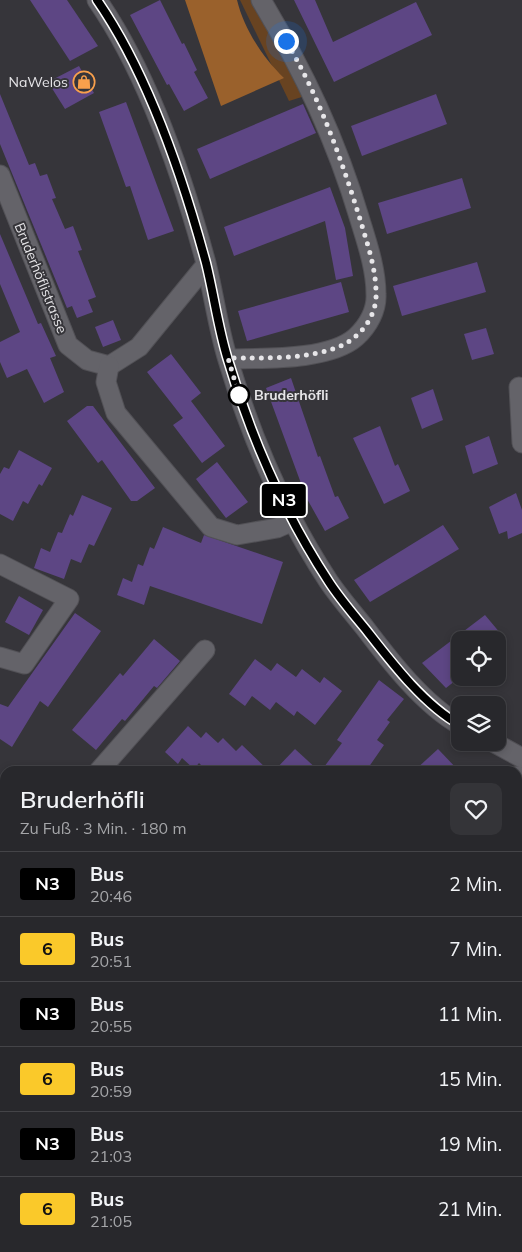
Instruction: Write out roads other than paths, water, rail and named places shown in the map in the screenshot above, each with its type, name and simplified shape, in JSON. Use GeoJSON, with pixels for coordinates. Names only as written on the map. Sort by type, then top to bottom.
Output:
{"type":"FeatureCollection","features":[{"type":"Feature","properties":{"kind":"street"},"geometry":{"type":"LineString","coordinates":[[97,0],[139,76],[164,134],[188,199],[228,358],[255,438],[293,521],[330,583],[393,665],[451,719]]}},
{"type":"Feature","properties":{"kind":"street"},"geometry":{"type":"LineString","coordinates":[[228,358],[291,358],[333,348],[355,338],[366,325],[371,318],[377,295],[371,255],[344,166],[304,75],[261,0]]}},
{"type":"Feature","properties":{"kind":"street","name":"Bruderhöflistrasse"},"geometry":{"type":"LineString","coordinates":[[0,175],[68,345],[87,360],[109,366]]}},
{"type":"Feature","properties":{"kind":"street"},"geometry":{"type":"LineString","coordinates":[[206,266],[139,347],[109,366],[106,382],[116,413],[211,527],[237,535],[277,528],[293,521]]}},
{"type":"Feature","properties":{"kind":"street"},"geometry":{"type":"LineString","coordinates":[[519,387],[522,443]]}},
{"type":"Feature","properties":{"kind":"street"},"geometry":{"type":"LineString","coordinates":[[0,564],[69,598],[24,664],[0,657]]}},
{"type":"Feature","properties":{"kind":"street"},"geometry":{"type":"LineString","coordinates":[[102,766],[205,650]]}},
{"type":"Feature","properties":{"kind":"street"},"geometry":{"type":"LineString","coordinates":[[506,750],[522,758]]}},
{"type":"Feature","properties":{"kind":"street"},"geometry":{"type":"LineString","coordinates":[[502,751],[512,766]]}},
{"type":"Feature","properties":{"kind":"place","name":"NaWelos"},"geometry":{"type":"Point","coordinates":[84,82]}},
{"type":"Feature","properties":{"kind":"place","name":"Bruderhöfli"},"geometry":{"type":"Point","coordinates":[239,395]}}]}
